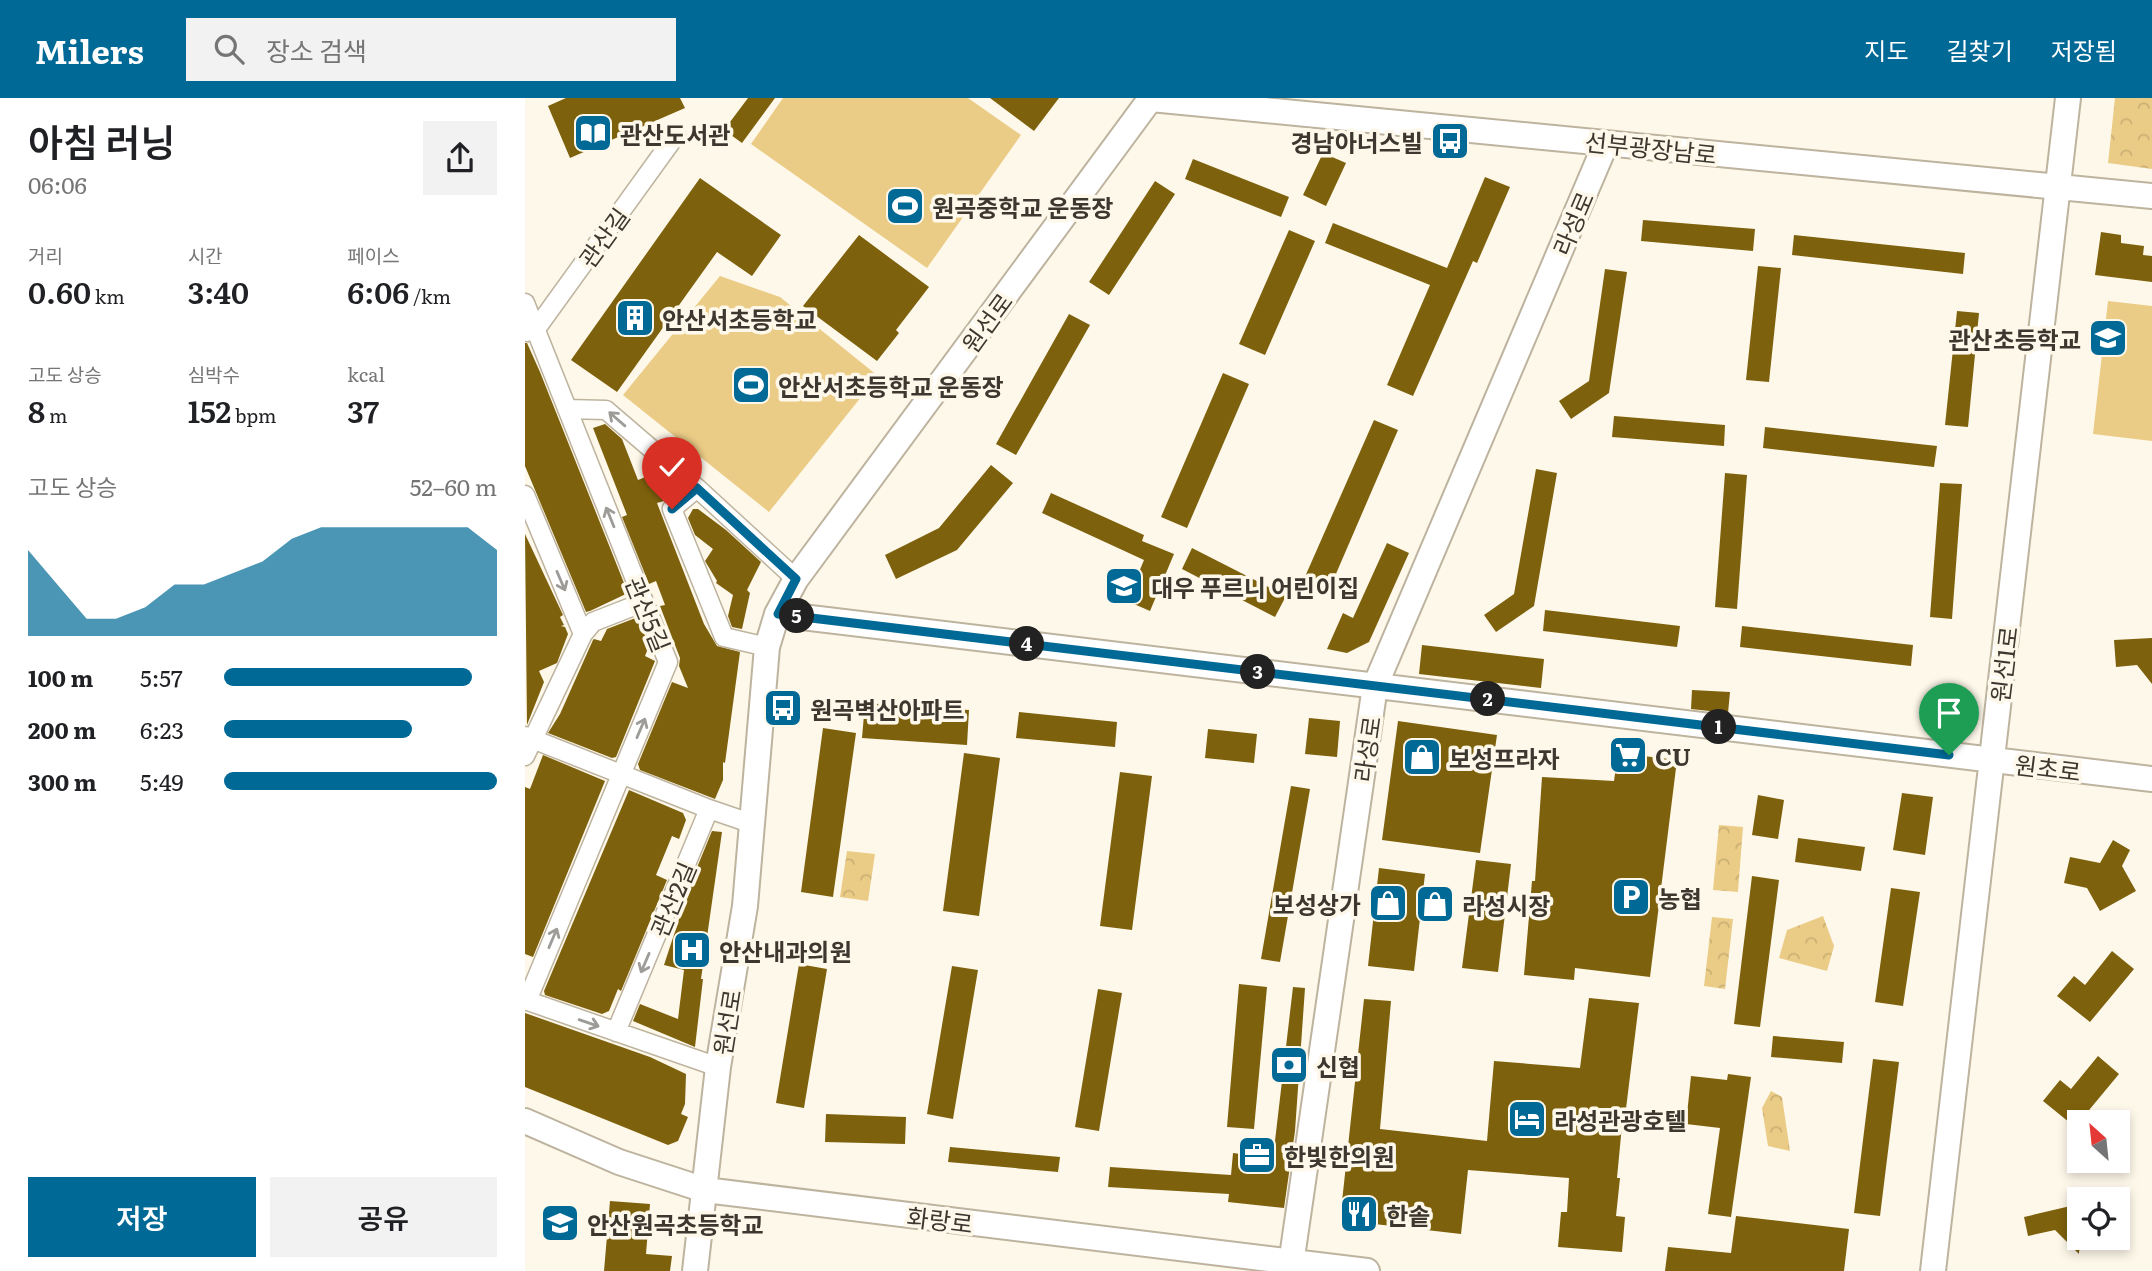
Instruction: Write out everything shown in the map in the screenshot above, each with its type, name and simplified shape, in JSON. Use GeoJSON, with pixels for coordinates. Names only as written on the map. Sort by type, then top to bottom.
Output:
{"type":"FeatureCollection","features":[{"type":"Feature","properties":{"kind":"street","name":"선부광장남로"},"geometry":{"type":"LineString","coordinates":[[1151,98],[2152,196]]}},
{"type":"Feature","properties":{"kind":"street","name":"원선로"},"geometry":{"type":"LineString","coordinates":[[695,1271],[718,1067],[745,905],[767,647],[778,614],[796,579],[1151,98]]}},
{"type":"Feature","properties":{"kind":"street","name":"원선1로"},"geometry":{"type":"LineString","coordinates":[[1933,1271],[2068,98]]}},
{"type":"Feature","properties":{"kind":"street","name":"관산길"},"geometry":{"type":"LineString","coordinates":[[530,331],[676,135]]}},
{"type":"Feature","properties":{"kind":"street","name":"라성로"},"geometry":{"type":"LineString","coordinates":[[1290,1266],[1375,686],[1606,143]]}},
{"type":"Feature","properties":{"kind":"street","name":"관산5길"},"geometry":{"type":"LineString","coordinates":[[525,303],[530,331],[567,409],[668,662],[526,1000]]}},
{"type":"Feature","properties":{"kind":"street"},"geometry":{"type":"LineString","coordinates":[[567,409],[606,410],[697,488],[796,579]]}},
{"type":"Feature","properties":{"kind":"street"},"geometry":{"type":"LineString","coordinates":[[697,488],[672,509],[724,637],[767,647]]}},
{"type":"Feature","properties":{"kind":"street"},"geometry":{"type":"LineString","coordinates":[[525,495],[583,634]]}},
{"type":"Feature","properties":{"kind":"street"},"geometry":{"type":"LineString","coordinates":[[644,602],[593,622],[583,634],[528,744],[621,774],[753,824]]}},
{"type":"Feature","properties":{"kind":"street","name":"원초로"},"geometry":{"type":"LineString","coordinates":[[778,614],[2152,779]]}},
{"type":"Feature","properties":{"kind":"street","name":"관산2길"},"geometry":{"type":"LineString","coordinates":[[616,1032],[709,809]]}},
{"type":"Feature","properties":{"kind":"street"},"geometry":{"type":"LineString","coordinates":[[526,1000],[718,1067]]}},
{"type":"Feature","properties":{"kind":"street","name":"화랑로"},"geometry":{"type":"LineString","coordinates":[[525,1121],[619,1162],[705,1190],[1290,1266],[1367,1271]]}},
{"type":"Feature","properties":{"kind":"green space","name":"원곡중학교 운동장"},"geometry":{"type":"Polygon","coordinates":[[[783,98],[968,98],[1021,135],[927,268],[751,144],[783,98]]]}},
{"type":"Feature","properties":{"kind":"green space"},"geometry":{"type":"Polygon","coordinates":[[[2115,98],[2152,98],[2152,169],[2108,163],[2115,98]]]}},
{"type":"Feature","properties":{"kind":"green space","name":"안산서초등학교 운동장"},"geometry":{"type":"Polygon","coordinates":[[[720,276],[780,297],[878,376],[769,512],[623,395],[720,276]]]}},
{"type":"Feature","properties":{"kind":"green space"},"geometry":{"type":"Polygon","coordinates":[[[2108,301],[2152,306],[2152,441],[2093,434],[2108,301]]]}},
{"type":"Feature","properties":{"kind":"green space"},"geometry":{"type":"Polygon","coordinates":[[[1719,825],[1743,827],[1738,892],[1713,890],[1719,825]]]}},
{"type":"Feature","properties":{"kind":"green space"},"geometry":{"type":"Polygon","coordinates":[[[847,851],[875,854],[868,901],[840,897],[847,851]]]}},
{"type":"Feature","properties":{"kind":"green space"},"geometry":{"type":"Polygon","coordinates":[[[1823,916],[1834,946],[1827,971],[1779,958],[1787,930],[1823,916]]]}},
{"type":"Feature","properties":{"kind":"green space"},"geometry":{"type":"Polygon","coordinates":[[[1712,917],[1733,919],[1725,989],[1704,986],[1712,917]]]}},
{"type":"Feature","properties":{"kind":"green space"},"geometry":{"type":"Polygon","coordinates":[[[1771,1091],[1782,1097],[1790,1151],[1768,1146],[1762,1108],[1771,1091]]]}},
{"type":"Feature","properties":{"kind":"building","name":"관산도서관"},"geometry":{"type":"Polygon","coordinates":[[[566,98],[680,98],[685,108],[570,158],[548,106],[566,98]]]}},
{"type":"Feature","properties":{"kind":"building"},"geometry":{"type":"Polygon","coordinates":[[[748,98],[775,98],[742,143],[724,130],[748,98]]]}},
{"type":"Feature","properties":{"kind":"building"},"geometry":{"type":"Polygon","coordinates":[[[990,98],[1059,98],[1034,131],[990,98]]]}},
{"type":"Feature","properties":{"kind":"building"},"geometry":{"type":"Polygon","coordinates":[[[1323,153],[1346,163],[1326,206],[1303,195],[1323,153]]]}},
{"type":"Feature","properties":{"kind":"building"},"geometry":{"type":"Polygon","coordinates":[[[1193,159],[1289,197],[1281,217],[1185,179],[1193,159]]]}},
{"type":"Feature","properties":{"kind":"building"},"geometry":{"type":"Polygon","coordinates":[[[1485,177],[1510,187],[1477,263],[1473,261],[1413,396],[1387,385],[1430,285],[1325,243],[1333,223],[1447,268],[1485,177]]]}},
{"type":"Feature","properties":{"kind":"building","name":"안산서초등학교"},"geometry":{"type":"Polygon","coordinates":[[[700,178],[781,235],[752,276],[717,252],[617,392],[571,360],[700,178]]]}},
{"type":"Feature","properties":{"kind":"building"},"geometry":{"type":"Polygon","coordinates":[[[1155,181],[1175,194],[1109,295],[1089,282],[1155,181]]]}},
{"type":"Feature","properties":{"kind":"building"},"geometry":{"type":"Polygon","coordinates":[[[1643,220],[1755,229],[1753,251],[1641,241],[1643,220]]]}},
{"type":"Feature","properties":{"kind":"building"},"geometry":{"type":"Polygon","coordinates":[[[1289,230],[1315,241],[1265,355],[1239,344],[1289,230]]]}},
{"type":"Feature","properties":{"kind":"building"},"geometry":{"type":"Polygon","coordinates":[[[2101,232],[2121,235],[2121,243],[2144,246],[2143,255],[2152,256],[2152,282],[2095,275],[2101,232]]]}},
{"type":"Feature","properties":{"kind":"building"},"geometry":{"type":"Polygon","coordinates":[[[859,235],[929,287],[896,330],[899,333],[877,361],[803,306],[859,235]]]}},
{"type":"Feature","properties":{"kind":"building"},"geometry":{"type":"Polygon","coordinates":[[[1794,235],[1965,253],[1963,274],[1792,255],[1794,235]]]}},
{"type":"Feature","properties":{"kind":"building"},"geometry":{"type":"Polygon","coordinates":[[[1758,266],[1781,268],[1769,382],[1746,380],[1758,266]]]}},
{"type":"Feature","properties":{"kind":"building"},"geometry":{"type":"Polygon","coordinates":[[[1605,269],[1627,272],[1609,393],[1571,419],[1559,401],[1589,381],[1605,269]]]}},
{"type":"Feature","properties":{"kind":"building"},"geometry":{"type":"Polygon","coordinates":[[[1957,311],[1979,313],[1968,427],[1945,425],[1957,311]]]}},
{"type":"Feature","properties":{"kind":"building"},"geometry":{"type":"Polygon","coordinates":[[[1069,314],[1090,325],[1016,455],[996,444],[1069,314]]]}},
{"type":"Feature","properties":{"kind":"building"},"geometry":{"type":"Polygon","coordinates":[[[525,343],[540,372],[628,593],[586,612],[525,466],[525,343]]]}},
{"type":"Feature","properties":{"kind":"building"},"geometry":{"type":"Polygon","coordinates":[[[1223,373],[1249,384],[1187,528],[1161,517],[1223,373]]]}},
{"type":"Feature","properties":{"kind":"building"},"geometry":{"type":"Polygon","coordinates":[[[1614,416],[1725,425],[1724,446],[1612,437],[1614,416]]]}},
{"type":"Feature","properties":{"kind":"building"},"geometry":{"type":"Polygon","coordinates":[[[1374,420],[1398,430],[1329,590],[1304,579],[1374,420]]]}},
{"type":"Feature","properties":{"kind":"building"},"geometry":{"type":"Polygon","coordinates":[[[605,424],[622,439],[638,480],[660,471],[663,478],[665,477],[670,494],[665,496],[664,501],[657,503],[704,624],[717,646],[740,652],[725,763],[723,762],[723,780],[715,799],[640,770],[638,764],[672,682],[688,688],[679,666],[680,658],[660,606],[665,605],[656,581],[649,584],[622,517],[627,515],[593,428],[605,424]]]}},
{"type":"Feature","properties":{"kind":"building"},"geometry":{"type":"Polygon","coordinates":[[[1765,427],[1937,446],[1934,467],[1763,448],[1765,427]]]}},
{"type":"Feature","properties":{"kind":"building"},"geometry":{"type":"Polygon","coordinates":[[[991,465],[1013,483],[957,550],[896,579],[885,555],[939,528],[991,465]]]}},
{"type":"Feature","properties":{"kind":"building"},"geometry":{"type":"Polygon","coordinates":[[[1536,469],[1557,473],[1534,606],[1496,632],[1484,615],[1514,594],[1536,469]]]}},
{"type":"Feature","properties":{"kind":"building"},"geometry":{"type":"Polygon","coordinates":[[[1725,473],[1747,475],[1737,609],[1715,607],[1725,473]]]}},
{"type":"Feature","properties":{"kind":"building"},"geometry":{"type":"Polygon","coordinates":[[[1940,483],[1962,484],[1952,619],[1930,617],[1940,483]]]}},
{"type":"Feature","properties":{"kind":"building"},"geometry":{"type":"Polygon","coordinates":[[[1051,493],[1144,535],[1142,541],[1174,554],[1150,611],[1127,601],[1144,560],[1042,513],[1051,493]]]}},
{"type":"Feature","properties":{"kind":"building"},"geometry":{"type":"Polygon","coordinates":[[[693,509],[698,509],[726,530],[761,562],[747,590],[750,593],[742,629],[732,627],[728,616],[733,595],[716,583],[705,561],[713,549],[695,535],[688,518],[693,509]]]}},
{"type":"Feature","properties":{"kind":"building"},"geometry":{"type":"Polygon","coordinates":[[[525,534],[563,615],[560,617],[564,625],[561,626],[565,627],[568,634],[557,663],[539,671],[544,682],[527,725],[525,534]]]}},
{"type":"Feature","properties":{"kind":"building"},"geometry":{"type":"Polygon","coordinates":[[[1387,543],[1409,553],[1369,642],[1347,653],[1327,649],[1343,613],[1353,618],[1387,543]]]}},
{"type":"Feature","properties":{"kind":"building"},"geometry":{"type":"Polygon","coordinates":[[[1192,548],[1286,596],[1275,617],[1182,569],[1192,548]]]}},
{"type":"Feature","properties":{"kind":"building"},"geometry":{"type":"Polygon","coordinates":[[[1545,610],[1680,626],[1677,647],[1543,631],[1545,610]]]}},
{"type":"Feature","properties":{"kind":"building"},"geometry":{"type":"Polygon","coordinates":[[[638,617],[649,646],[645,656],[655,661],[616,757],[612,758],[548,733],[560,714],[593,640],[601,641],[607,629],[638,617]]]}},
{"type":"Feature","properties":{"kind":"building"},"geometry":{"type":"Polygon","coordinates":[[[1742,626],[1913,645],[1911,666],[1740,647],[1742,626]]]}},
{"type":"Feature","properties":{"kind":"building"},"geometry":{"type":"Polygon","coordinates":[[[2152,638],[2152,684],[2137,665],[2116,667],[2114,640],[2152,638]]]}},
{"type":"Feature","properties":{"kind":"building"},"geometry":{"type":"Polygon","coordinates":[[[1422,645],[1544,659],[1541,688],[1419,674],[1422,645]]]}},
{"type":"Feature","properties":{"kind":"building"},"geometry":{"type":"Polygon","coordinates":[[[1692,690],[1730,692],[1728,713],[1691,709],[1692,690]]]}},
{"type":"Feature","properties":{"kind":"building"},"geometry":{"type":"Polygon","coordinates":[[[865,703],[969,710],[967,745],[862,738],[865,703]]]}},
{"type":"Feature","properties":{"kind":"building"},"geometry":{"type":"Polygon","coordinates":[[[1019,712],[1117,722],[1115,747],[1016,738],[1019,712]]]}},
{"type":"Feature","properties":{"kind":"building"},"geometry":{"type":"Polygon","coordinates":[[[1309,718],[1340,721],[1337,757],[1305,754],[1309,718]]]}},
{"type":"Feature","properties":{"kind":"building"},"geometry":{"type":"Polygon","coordinates":[[[1398,721],[1497,735],[1480,853],[1382,840],[1398,721]]]}},
{"type":"Feature","properties":{"kind":"building"},"geometry":{"type":"Polygon","coordinates":[[[823,728],[856,733],[833,897],[801,892],[823,728]]]}},
{"type":"Feature","properties":{"kind":"building"},"geometry":{"type":"Polygon","coordinates":[[[1208,729],[1257,734],[1254,763],[1205,758],[1208,729]]]}},
{"type":"Feature","properties":{"kind":"building"},"geometry":{"type":"Polygon","coordinates":[[[964,753],[1000,758],[979,916],[943,911],[964,753]]]}},
{"type":"Feature","properties":{"kind":"building"},"geometry":{"type":"Polygon","coordinates":[[[1618,753],[1677,760],[1650,977],[1575,968],[1574,980],[1524,975],[1532,881],[1535,881],[1542,777],[1614,781],[1618,753]]]}},
{"type":"Feature","properties":{"kind":"building"},"geometry":{"type":"Polygon","coordinates":[[[543,755],[605,781],[533,957],[525,954],[525,787],[530,789],[543,755]]]}},
{"type":"Feature","properties":{"kind":"building"},"geometry":{"type":"Polygon","coordinates":[[[1120,772],[1152,776],[1132,930],[1100,926],[1120,772]]]}},
{"type":"Feature","properties":{"kind":"building"},"geometry":{"type":"Polygon","coordinates":[[[1291,786],[1310,789],[1280,962],[1261,959],[1291,786]]]}},
{"type":"Feature","properties":{"kind":"building"},"geometry":{"type":"Polygon","coordinates":[[[629,790],[683,813],[686,820],[679,839],[672,836],[656,875],[667,880],[621,991],[618,989],[609,1011],[602,1014],[545,995],[544,991],[629,790]]]}},
{"type":"Feature","properties":{"kind":"building"},"geometry":{"type":"Polygon","coordinates":[[[1902,793],[1933,797],[1925,855],[1893,850],[1902,793]]]}},
{"type":"Feature","properties":{"kind":"building"},"geometry":{"type":"Polygon","coordinates":[[[1758,795],[1784,800],[1778,839],[1752,835],[1758,795]]]}},
{"type":"Feature","properties":{"kind":"building"},"geometry":{"type":"Polygon","coordinates":[[[712,831],[722,832],[701,979],[695,1047],[633,1021],[640,1004],[678,1019],[684,970],[664,965],[682,910],[680,909],[712,831]]]}},
{"type":"Feature","properties":{"kind":"building"},"geometry":{"type":"Polygon","coordinates":[[[1798,838],[1865,847],[1861,871],[1795,862],[1798,838]]]}},
{"type":"Feature","properties":{"kind":"building"},"geometry":{"type":"Polygon","coordinates":[[[2113,840],[2130,850],[2122,866],[2136,891],[2100,911],[2087,888],[2064,883],[2070,857],[2100,863],[2113,840]]]}},
{"type":"Feature","properties":{"kind":"building"},"geometry":{"type":"Polygon","coordinates":[[[1476,860],[1511,864],[1498,972],[1462,968],[1476,860]]]}},
{"type":"Feature","properties":{"kind":"building"},"geometry":{"type":"Polygon","coordinates":[[[1379,868],[1425,874],[1414,971],[1368,966],[1379,868]]]}},
{"type":"Feature","properties":{"kind":"building"},"geometry":{"type":"Polygon","coordinates":[[[1752,876],[1779,880],[1760,1027],[1734,1024],[1752,876]]]}},
{"type":"Feature","properties":{"kind":"building"},"geometry":{"type":"Polygon","coordinates":[[[1891,888],[1920,892],[1903,1006],[1875,1002],[1891,888]]]}},
{"type":"Feature","properties":{"kind":"building"},"geometry":{"type":"Polygon","coordinates":[[[2112,951],[2134,969],[2090,1022],[2057,996],[2074,976],[2085,985],[2112,951]]]}},
{"type":"Feature","properties":{"kind":"building"},"geometry":{"type":"Polygon","coordinates":[[[799,964],[827,969],[804,1108],[776,1103],[799,964]]]}},
{"type":"Feature","properties":{"kind":"building"},"geometry":{"type":"Polygon","coordinates":[[[952,966],[978,970],[953,1119],[927,1114],[952,966]]]}},
{"type":"Feature","properties":{"kind":"building"},"geometry":{"type":"Polygon","coordinates":[[[1239,984],[1267,987],[1254,1129],[1227,1127],[1239,984]]]}},
{"type":"Feature","properties":{"kind":"building"},"geometry":{"type":"Polygon","coordinates":[[[1293,987],[1305,988],[1295,1131],[1284,1208],[1228,1202],[1229,1194],[1108,1187],[1110,1167],[1231,1175],[1233,1153],[1273,1158],[1293,987]]]}},
{"type":"Feature","properties":{"kind":"building"},"geometry":{"type":"Polygon","coordinates":[[[1098,989],[1122,993],[1099,1131],[1075,1127],[1098,989]]]}},
{"type":"Feature","properties":{"kind":"building"},"geometry":{"type":"Polygon","coordinates":[[[1589,998],[1639,1003],[1617,1178],[1620,1178],[1616,1216],[1625,1217],[1622,1252],[1558,1247],[1561,1212],[1567,1212],[1569,1178],[1468,1170],[1461,1234],[1340,1220],[1364,999],[1391,1001],[1380,1129],[1487,1141],[1494,1061],[1580,1068],[1589,998]]]}},
{"type":"Feature","properties":{"kind":"building"},"geometry":{"type":"Polygon","coordinates":[[[525,1013],[650,1057],[686,1074],[685,1104],[681,1114],[688,1117],[678,1141],[668,1145],[525,1087],[525,1013]]]}},
{"type":"Feature","properties":{"kind":"building"},"geometry":{"type":"Polygon","coordinates":[[[1773,1036],[1844,1042],[1842,1063],[1771,1057],[1773,1036]]]}},
{"type":"Feature","properties":{"kind":"building"},"geometry":{"type":"Polygon","coordinates":[[[2098,1056],[2119,1074],[2089,1110],[2067,1110],[2067,1120],[2043,1101],[2060,1080],[2071,1089],[2098,1056]]]}},
{"type":"Feature","properties":{"kind":"building"},"geometry":{"type":"Polygon","coordinates":[[[1873,1059],[1899,1062],[1880,1216],[1854,1213],[1873,1059]]]}},
{"type":"Feature","properties":{"kind":"building"},"geometry":{"type":"Polygon","coordinates":[[[1728,1074],[1751,1077],[1731,1217],[1708,1214],[1720,1128],[1686,1124],[1691,1076],[1727,1080],[1728,1074]]]}},
{"type":"Feature","properties":{"kind":"building"},"geometry":{"type":"Polygon","coordinates":[[[826,1114],[906,1117],[905,1144],[825,1142],[826,1114]]]}},
{"type":"Feature","properties":{"kind":"building"},"geometry":{"type":"Polygon","coordinates":[[[950,1147],[1060,1157],[1058,1172],[948,1162],[950,1147]]]}},
{"type":"Feature","properties":{"kind":"building"},"geometry":{"type":"Polygon","coordinates":[[[610,1201],[650,1204],[646,1254],[672,1256],[670,1271],[604,1271],[610,1201]]]}},
{"type":"Feature","properties":{"kind":"building"},"geometry":{"type":"Polygon","coordinates":[[[2067,1207],[2067,1242],[2055,1230],[2028,1236],[2024,1217],[2067,1207]]]}},
{"type":"Feature","properties":{"kind":"building"},"geometry":{"type":"Polygon","coordinates":[[[1736,1216],[1849,1229],[1844,1271],[1665,1271],[1668,1247],[1731,1253],[1736,1216]]]}},
{"type":"Feature","properties":{"kind":"place","name":"관산도서관"},"geometry":{"type":"Point","coordinates":[593,133]}},
{"type":"Feature","properties":{"kind":"place","name":"경남아너스빌"},"geometry":{"type":"Point","coordinates":[1450,141]}},
{"type":"Feature","properties":{"kind":"place","name":"원곡중학교 운동장"},"geometry":{"type":"Point","coordinates":[905,206]}},
{"type":"Feature","properties":{"kind":"place","name":"안산서초등학교"},"geometry":{"type":"Point","coordinates":[635,318]}},
{"type":"Feature","properties":{"kind":"place","name":"관산초등학교"},"geometry":{"type":"Point","coordinates":[2108,338]}},
{"type":"Feature","properties":{"kind":"place","name":"안산서초등학교 운동장"},"geometry":{"type":"Point","coordinates":[751,385]}},
{"type":"Feature","properties":{"kind":"place","name":"대우 푸르니 어린이집"},"geometry":{"type":"Point","coordinates":[1124,586]}},
{"type":"Feature","properties":{"kind":"place","name":"원곡벽산아파트"},"geometry":{"type":"Point","coordinates":[783,708]}},
{"type":"Feature","properties":{"kind":"place","name":"CU"},"geometry":{"type":"Point","coordinates":[1628,755]}},
{"type":"Feature","properties":{"kind":"place","name":"보성프라자"},"geometry":{"type":"Point","coordinates":[1422,757]}},
{"type":"Feature","properties":{"kind":"place","name":"농협"},"geometry":{"type":"Point","coordinates":[1631,897]}},
{"type":"Feature","properties":{"kind":"place","name":"보성상가"},"geometry":{"type":"Point","coordinates":[1388,903]}},
{"type":"Feature","properties":{"kind":"place","name":"라성시장"},"geometry":{"type":"Point","coordinates":[1435,904]}},
{"type":"Feature","properties":{"kind":"place","name":"안산내과의원"},"geometry":{"type":"Point","coordinates":[692,950]}},
{"type":"Feature","properties":{"kind":"place","name":"신협"},"geometry":{"type":"Point","coordinates":[1289,1065]}},
{"type":"Feature","properties":{"kind":"place","name":"라성관광호텔"},"geometry":{"type":"Point","coordinates":[1527,1119]}},
{"type":"Feature","properties":{"kind":"place","name":"한빛한의원"},"geometry":{"type":"Point","coordinates":[1257,1155]}},
{"type":"Feature","properties":{"kind":"place","name":"한솥"},"geometry":{"type":"Point","coordinates":[1359,1214]}},
{"type":"Feature","properties":{"kind":"place","name":"안산원곡초등학교"},"geometry":{"type":"Point","coordinates":[560,1223]}},
{"type":"Feature","properties":{"kind":"route"},"geometry":{"type":"LineString","coordinates":[[672,509],[697,488],[796,579],[778,614],[1949,755]]}}]}
